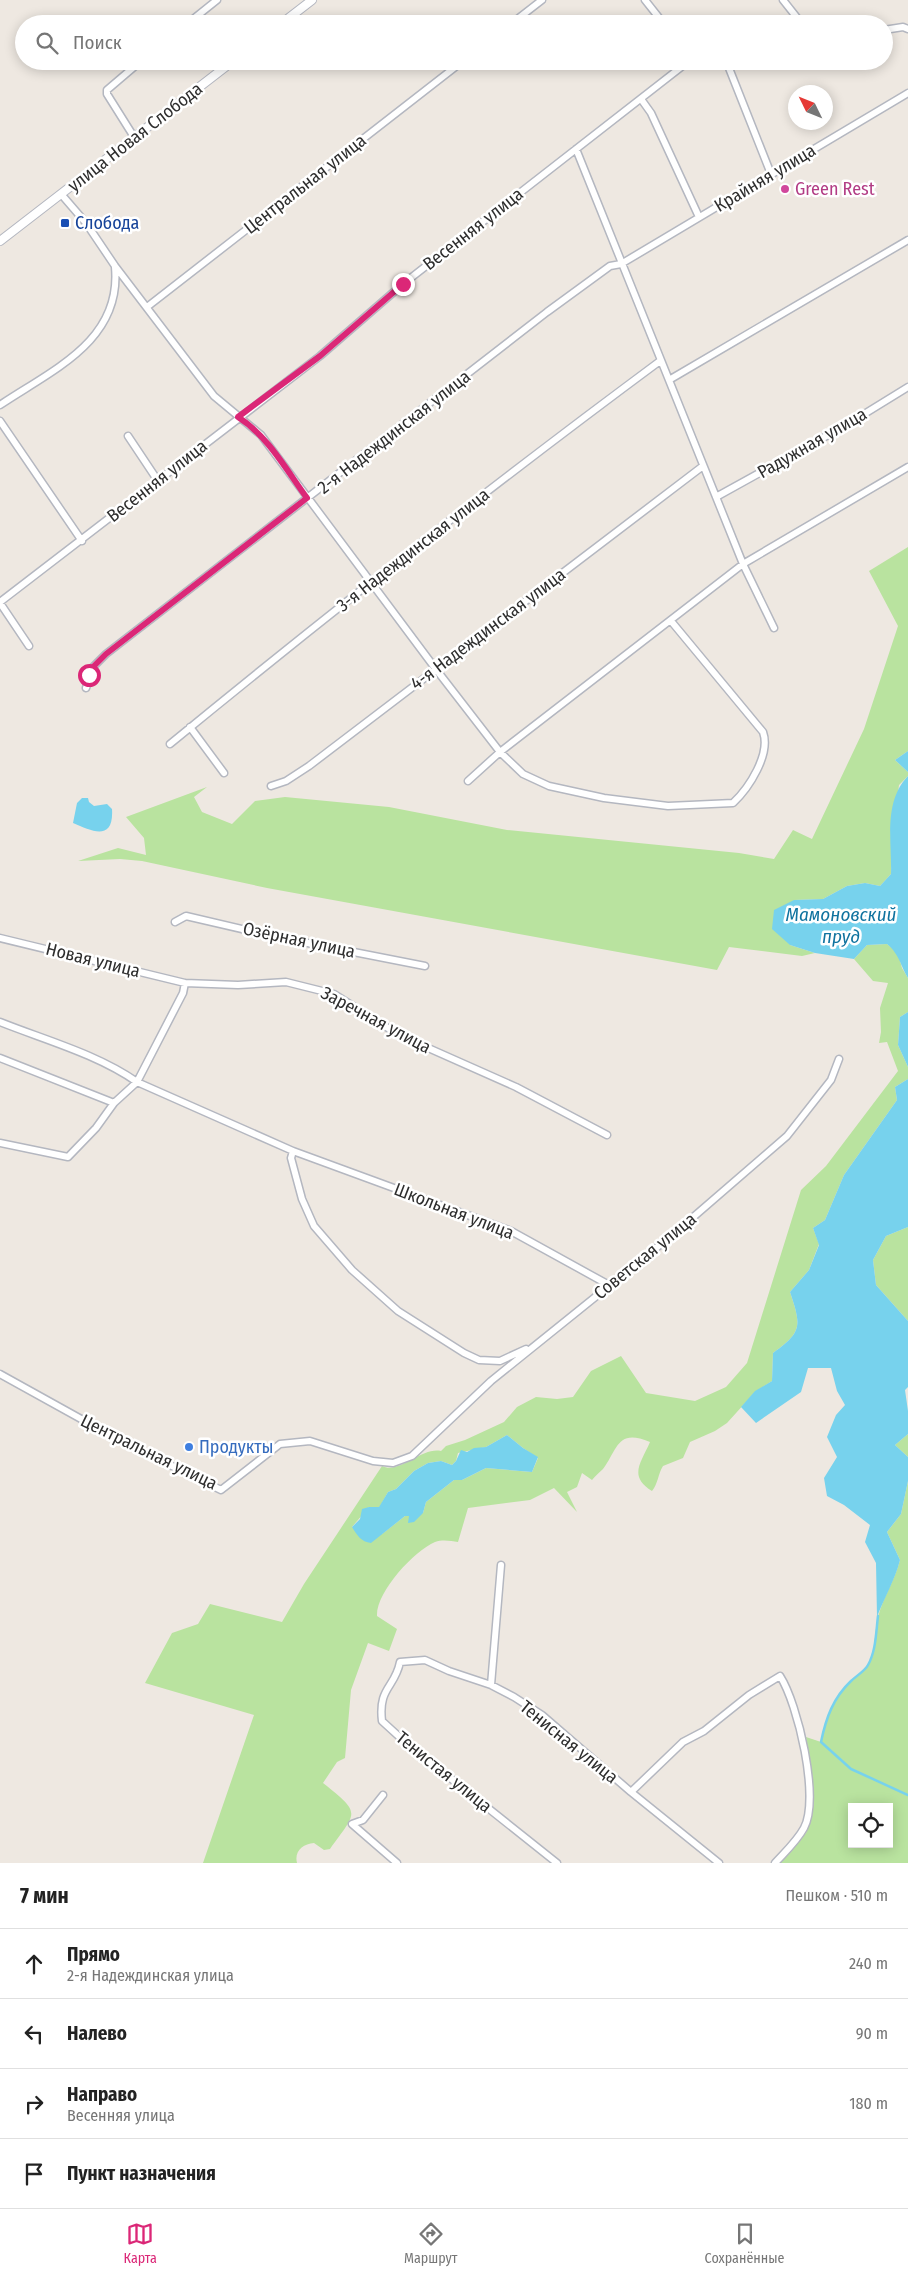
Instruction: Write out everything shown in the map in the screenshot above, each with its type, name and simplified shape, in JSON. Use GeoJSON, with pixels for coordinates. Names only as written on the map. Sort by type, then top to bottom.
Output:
{"type":"FeatureCollection","features":[{"type":"Feature","properties":{"kind":"street"},"geometry":{"type":"LineString","coordinates":[[198,15],[217,0]]}},
{"type":"Feature","properties":{"kind":"street"},"geometry":{"type":"LineString","coordinates":[[293,15],[312,0]]}},
{"type":"Feature","properties":{"kind":"street"},"geometry":{"type":"LineString","coordinates":[[523,15],[542,0]]}},
{"type":"Feature","properties":{"kind":"street"},"geometry":{"type":"LineString","coordinates":[[645,0],[657,15]]}},
{"type":"Feature","properties":{"kind":"street"},"geometry":{"type":"LineString","coordinates":[[783,0],[795,15]]}},
{"type":"Feature","properties":{"kind":"street"},"geometry":{"type":"LineString","coordinates":[[893,29],[903,27],[908,29]]}},
{"type":"Feature","properties":{"kind":"street"},"geometry":{"type":"LineString","coordinates":[[130,70],[107,90],[107,94],[134,137]]}},
{"type":"Feature","properties":{"kind":"street","name":"улица Новая Слобода"},"geometry":{"type":"LineString","coordinates":[[0,241],[221,70]]}},
{"type":"Feature","properties":{"kind":"street","name":"Центральная улица"},"geometry":{"type":"LineString","coordinates":[[147,307],[451,70]]}},
{"type":"Feature","properties":{"kind":"street","name":"Весенняя улица"},"geometry":{"type":"LineString","coordinates":[[0,602],[82,541],[238,417],[320,356],[403,284],[677,70]]}},
{"type":"Feature","properties":{"kind":"street"},"geometry":{"type":"LineString","coordinates":[[730,70],[771,174]]}},
{"type":"Feature","properties":{"kind":"street","name":"Крайняя улица"},"geometry":{"type":"LineString","coordinates":[[622,264],[908,93]]}},
{"type":"Feature","properties":{"kind":"street"},"geometry":{"type":"LineString","coordinates":[[640,99],[651,113],[698,217]]}},
{"type":"Feature","properties":{"kind":"street"},"geometry":{"type":"LineString","coordinates":[[576,149],[743,564],[774,628]]}},
{"type":"Feature","properties":{"kind":"street"},"geometry":{"type":"LineString","coordinates":[[61,194],[86,224],[115,266],[214,396],[261,435],[435,668],[500,752],[523,774],[549,786],[604,798],[654,805],[733,803],[743,794],[765,752],[766,741],[763,732],[671,620]]}},
{"type":"Feature","properties":{"kind":"street"},"geometry":{"type":"LineString","coordinates":[[669,380],[908,240]]}},
{"type":"Feature","properties":{"kind":"street","name":"2-я Надеждинская улица"},"geometry":{"type":"LineString","coordinates":[[86,688],[93,667],[106,654],[547,312],[610,266],[622,264]]}},
{"type":"Feature","properties":{"kind":"street"},"geometry":{"type":"LineString","coordinates":[[0,405],[80,351],[94,338],[105,321],[115,297],[115,266]]}},
{"type":"Feature","properties":{"kind":"street","name":"3-я Надеждинская улица"},"geometry":{"type":"LineString","coordinates":[[170,744],[372,582],[578,422],[660,361]]}},
{"type":"Feature","properties":{"kind":"street","name":"Радужная улица"},"geometry":{"type":"LineString","coordinates":[[716,497],[848,424],[908,387]]}},
{"type":"Feature","properties":{"kind":"street"},"geometry":{"type":"LineString","coordinates":[[0,421],[82,541]]}},
{"type":"Feature","properties":{"kind":"street"},"geometry":{"type":"LineString","coordinates":[[128,436],[158,481]]}},
{"type":"Feature","properties":{"kind":"street","name":"4-я Надеждинская улица"},"geometry":{"type":"LineString","coordinates":[[271,786],[286,781],[309,766],[435,668],[703,466]]}},
{"type":"Feature","properties":{"kind":"street"},"geometry":{"type":"LineString","coordinates":[[468,781],[500,752],[743,564],[908,467]]}},
{"type":"Feature","properties":{"kind":"street"},"geometry":{"type":"LineString","coordinates":[[0,602],[29,646]]}},
{"type":"Feature","properties":{"kind":"street"},"geometry":{"type":"LineString","coordinates":[[190,727],[224,772]]}},
{"type":"Feature","properties":{"kind":"street","name":"Озёрная улица"},"geometry":{"type":"LineString","coordinates":[[175,922],[186,916],[272,936],[425,966]]}},
{"type":"Feature","properties":{"kind":"street","name":"Новая улица"},"geometry":{"type":"LineString","coordinates":[[0,938],[185,983]]}},
{"type":"Feature","properties":{"kind":"street","name":"Заречная улица"},"geometry":{"type":"LineString","coordinates":[[185,983],[238,984],[286,982],[334,994],[399,1035],[516,1087],[607,1135]]}},
{"type":"Feature","properties":{"kind":"street"},"geometry":{"type":"LineString","coordinates":[[0,1143],[68,1157],[96,1128],[114,1103],[137,1082],[179,1001],[185,983]]}},
{"type":"Feature","properties":{"kind":"street","name":"Школьная улица"},"geometry":{"type":"LineString","coordinates":[[0,1022],[89,1056],[126,1074],[137,1082],[293,1151],[511,1231],[609,1284]]}},
{"type":"Feature","properties":{"kind":"street"},"geometry":{"type":"LineString","coordinates":[[0,1058],[114,1103]]}},
{"type":"Feature","properties":{"kind":"street","name":"Советская улица"},"geometry":{"type":"LineString","coordinates":[[433,1439],[491,1381],[552,1334],[609,1284],[676,1232],[787,1136],[831,1080],[839,1059]]}},
{"type":"Feature","properties":{"kind":"street"},"geometry":{"type":"LineString","coordinates":[[293,1151],[291,1158],[302,1199],[314,1226],[352,1270],[398,1311],[464,1353],[479,1360],[500,1361],[514,1356],[552,1334]]}},
{"type":"Feature","properties":{"kind":"street","name":"Центральная улица"},"geometry":{"type":"LineString","coordinates":[[0,1374],[119,1440],[221,1490],[280,1444],[310,1441],[373,1461],[393,1464],[412,1456],[433,1439]]}},
{"type":"Feature","properties":{"kind":"street"},"geometry":{"type":"LineString","coordinates":[[491,1685],[501,1565]]}},
{"type":"Feature","properties":{"kind":"street","name":"Тенисная улица"},"geometry":{"type":"LineString","coordinates":[[400,1662],[425,1660],[449,1671],[491,1685],[514,1697],[542,1716],[631,1792],[720,1863]]}},
{"type":"Feature","properties":{"kind":"street","name":"Тенистая улица"},"geometry":{"type":"LineString","coordinates":[[400,1662],[398,1674],[384,1694],[381,1709],[382,1721],[405,1742],[557,1863]]}},
{"type":"Feature","properties":{"kind":"street"},"geometry":{"type":"LineString","coordinates":[[631,1792],[683,1742],[704,1731],[749,1696],[780,1676],[786,1686],[797,1717],[811,1791],[810,1811],[805,1827],[794,1843],[775,1863]]}},
{"type":"Feature","properties":{"kind":"street"},"geometry":{"type":"LineString","coordinates":[[383,1796],[363,1820],[352,1824],[397,1863]]}},
{"type":"Feature","properties":{"kind":"green space"},"geometry":{"type":"Polygon","coordinates":[[[908,547],[908,751],[895,760],[908,772],[908,776],[899,785],[891,848],[891,874],[880,886],[865,883],[847,886],[823,899],[794,900],[790,945],[815,953],[802,956],[729,947],[717,970],[267,888],[142,861],[120,859],[78,861],[118,848],[146,855],[144,838],[126,817],[207,787],[194,797],[202,812],[232,824],[255,801],[285,797],[389,807],[507,830],[739,853],[774,859],[793,830],[812,839],[864,729],[898,626],[869,571],[908,547]]]}},
{"type":"Feature","properties":{"kind":"green space"},"geometry":{"type":"Polygon","coordinates":[[[887,944],[898,953],[902,968],[908,978],[908,1012],[900,1017],[898,1045],[908,1067],[908,1079],[895,1087],[897,1100],[844,1175],[825,1220],[813,1228],[819,1244],[809,1270],[790,1292],[796,1312],[797,1327],[790,1339],[773,1353],[772,1381],[755,1392],[727,1423],[715,1431],[690,1442],[683,1458],[663,1466],[652,1491],[640,1480],[638,1474],[640,1463],[650,1442],[639,1438],[631,1438],[625,1439],[620,1443],[603,1469],[592,1480],[582,1473],[577,1487],[567,1492],[577,1512],[554,1488],[530,1500],[468,1508],[458,1542],[438,1541],[417,1554],[389,1584],[378,1606],[377,1616],[397,1629],[389,1651],[368,1643],[351,1690],[345,1758],[337,1762],[323,1783],[344,1801],[351,1813],[346,1827],[330,1849],[324,1850],[314,1843],[306,1845],[298,1852],[297,1863],[203,1863],[254,1715],[145,1683],[172,1633],[198,1624],[210,1604],[282,1622],[304,1584],[382,1466],[396,1467],[426,1453],[441,1451],[446,1446],[465,1440],[504,1422],[517,1407],[536,1397],[557,1399],[573,1397],[591,1371],[621,1356],[646,1393],[695,1401],[726,1387],[747,1363],[801,1190],[826,1166],[898,1071],[887,1042],[879,1043],[881,1032],[880,1008],[888,983],[873,981],[854,959],[867,945],[887,944]],[[507,1435],[486,1447],[458,1453],[456,1461],[452,1465],[441,1461],[428,1463],[414,1471],[396,1489],[388,1492],[379,1508],[369,1507],[352,1527],[382,1534],[405,1516],[423,1513],[426,1502],[454,1480],[462,1480],[486,1468],[532,1472],[538,1458],[507,1435]]]}},
{"type":"Feature","properties":{"kind":"green space"},"geometry":{"type":"Polygon","coordinates":[[[908,1227],[908,1321],[876,1285],[873,1260],[886,1236],[908,1227]]]}},
{"type":"Feature","properties":{"kind":"green space"},"geometry":{"type":"Polygon","coordinates":[[[908,1434],[908,1457],[895,1445],[908,1434]]]}},
{"type":"Feature","properties":{"kind":"green space"},"geometry":{"type":"Polygon","coordinates":[[[908,1481],[908,1863],[778,1863],[806,1833],[814,1802],[806,1737],[821,1742],[825,1725],[835,1701],[871,1660],[880,1610],[900,1560],[887,1532],[901,1514],[908,1481]]]}},
{"type":"Feature","properties":{"kind":"water"},"geometry":{"type":"Polygon","coordinates":[[[908,751],[908,772],[895,760],[908,751]]]}},
{"type":"Feature","properties":{"kind":"water","name":"Мамоновский пруд"},"geometry":{"type":"Polygon","coordinates":[[[908,776],[908,978],[897,956],[887,944],[867,945],[854,959],[815,953],[790,945],[772,929],[774,910],[794,900],[823,899],[847,886],[865,883],[880,886],[891,874],[890,822],[892,810],[900,786],[908,776]]]}},
{"type":"Feature","properties":{"kind":"water"},"geometry":{"type":"Polygon","coordinates":[[[82,798],[88,798],[89,802],[94,806],[107,804],[112,809],[110,826],[106,830],[95,831],[73,823],[77,803],[82,798]]]}},
{"type":"Feature","properties":{"kind":"water"},"geometry":{"type":"Polygon","coordinates":[[[908,1012],[908,1067],[898,1045],[900,1017],[908,1012]]]}},
{"type":"Feature","properties":{"kind":"water"},"geometry":{"type":"Polygon","coordinates":[[[908,1079],[908,1227],[886,1236],[873,1260],[876,1285],[908,1321],[908,1387],[905,1390],[908,1411],[908,1434],[895,1445],[908,1457],[908,1481],[901,1514],[887,1532],[900,1560],[877,1617],[876,1563],[865,1542],[870,1525],[844,1505],[827,1496],[824,1478],[837,1457],[827,1437],[836,1415],[845,1405],[837,1391],[831,1368],[808,1368],[801,1392],[756,1423],[741,1407],[755,1391],[772,1381],[773,1353],[790,1339],[797,1327],[796,1312],[790,1292],[809,1270],[819,1245],[813,1228],[825,1220],[844,1175],[897,1100],[895,1087],[908,1079]]]}},
{"type":"Feature","properties":{"kind":"water"},"geometry":{"type":"Polygon","coordinates":[[[507,1435],[538,1457],[532,1472],[486,1468],[462,1480],[454,1480],[426,1502],[423,1513],[414,1522],[408,1523],[409,1516],[405,1516],[371,1543],[362,1540],[352,1527],[360,1519],[362,1509],[379,1507],[388,1492],[396,1489],[414,1471],[428,1463],[441,1461],[452,1465],[461,1450],[467,1452],[474,1448],[486,1447],[507,1435]]]}},
{"type":"Feature","properties":{"kind":"waterway"},"geometry":{"type":"LineString","coordinates":[[878,1616],[871,1660],[867,1667],[839,1694],[828,1717],[821,1742],[851,1769],[908,1795]]}},
{"type":"Feature","properties":{"kind":"place","name":"Green Rest"},"geometry":{"type":"Point","coordinates":[785,189]}},
{"type":"Feature","properties":{"kind":"place","name":"Слобода"},"geometry":{"type":"Point","coordinates":[65,223]}},
{"type":"Feature","properties":{"kind":"place","name":"Продукты"},"geometry":{"type":"Point","coordinates":[189,1447]}},
{"type":"Feature","properties":{"kind":"route"},"geometry":{"type":"LineString","coordinates":[[89,675],[93,667],[106,654],[307,498],[261,435],[250,424],[238,417],[320,356],[403,284]]}}]}
